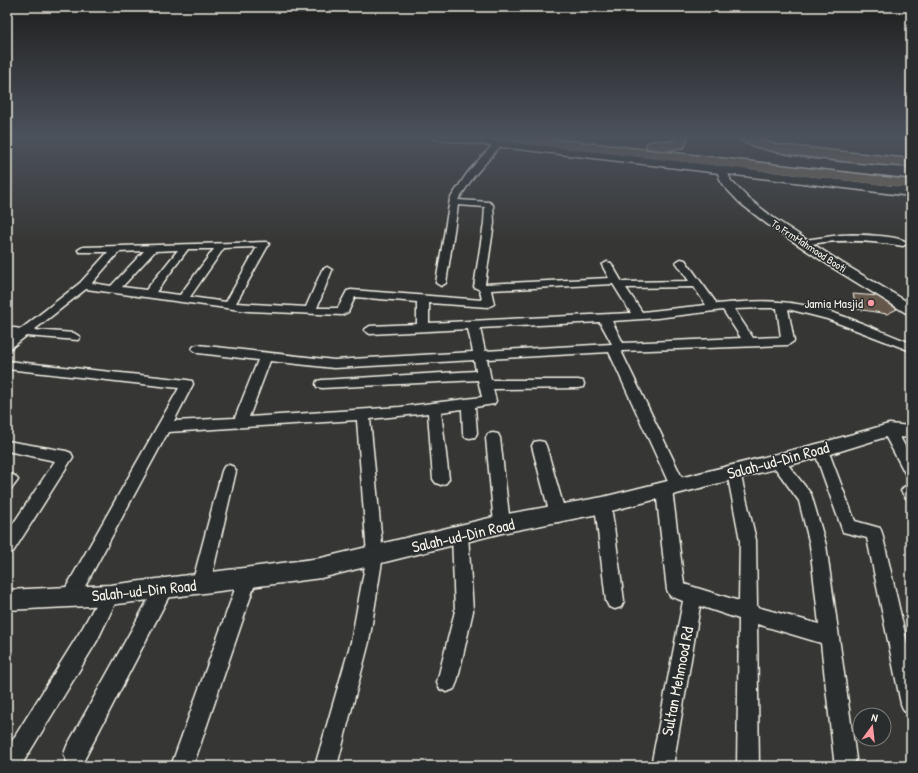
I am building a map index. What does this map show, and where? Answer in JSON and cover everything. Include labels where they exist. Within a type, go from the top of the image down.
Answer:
[{"type":"highway","points":[[808,172],[831,178],[911,188]]},
{"type":"highway","points":[[828,172],[911,184]]},
{"type":"highway","points":[[849,172],[911,178]]},
{"type":"main road","points":[[782,172],[911,192]]},
{"type":"street","points":[[442,283],[453,202],[458,191],[472,172]]},
{"type":"street","name":"To FrmMahmood Booti","points":[[722,172],[722,176],[754,210],[802,243],[911,310]]},
{"type":"street","points":[[453,202],[489,205],[489,223],[479,287],[617,283],[696,284]]},
{"type":"street","points":[[802,243],[815,240],[847,237],[903,243]]},
{"type":"street","points":[[83,250],[264,244],[229,306]]},
{"type":"street","points":[[183,299],[221,246]]},
{"type":"street","points":[[149,294],[185,247]]},
{"type":"street","points":[[114,289],[152,248]]},
{"type":"street","points":[[7,345],[84,285],[116,249]]},
{"type":"street","points":[[681,262],[713,307]]},
{"type":"street","points":[[606,265],[639,316]]},
{"type":"street","points":[[310,310],[327,270]]},
{"type":"street","points":[[84,285],[229,306],[342,312],[351,292],[488,304],[485,287]]},
{"type":"street","points":[[423,299],[424,327]]},
{"type":"street","points":[[370,330],[639,316],[726,306],[782,305],[822,314],[911,347]]},
{"type":"street","points":[[198,349],[334,364],[748,340],[788,341],[782,305]]},
{"type":"street","points":[[726,306],[748,340]]},
{"type":"street","points":[[604,318],[671,488],[676,590],[748,613],[830,636]]},
{"type":"street","points":[[163,427],[363,414],[434,408],[488,401],[473,324]]},
{"type":"street","points":[[7,330],[74,337]]},
{"type":"street","points":[[240,423],[266,356]]},
{"type":"street","points":[[7,365],[187,384],[70,597]]},
{"type":"street","points":[[322,384],[484,380],[578,384]]},
{"type":"street","points":[[468,404],[470,433]]},
{"type":"street","points":[[434,408],[441,479]]},
{"type":"street","points":[[326,766],[360,642],[375,555],[363,414]]},
{"type":"street","points":[[890,430],[911,472]]},
{"type":"street","name":"Salah-ud-Din Road","points":[[7,600],[110,595],[321,568],[502,524],[558,515],[603,505],[821,450],[890,430],[911,432]]},
{"type":"street","points":[[492,438],[502,524]]},
{"type":"street","points":[[7,446],[66,457],[7,547]]},
{"type":"street","points":[[538,446],[558,515]]},
{"type":"street","points":[[821,450],[849,527],[874,533],[906,659],[911,704]]},
{"type":"street","points":[[777,461],[806,500],[818,545],[845,759]]},
{"type":"street","points":[[201,584],[229,471]]},
{"type":"street","points":[[734,472],[748,540],[748,766]]},
{"type":"street","points":[[911,491],[909,491],[911,494]]},
{"type":"street","points":[[603,505],[615,601]]},
{"type":"street","points":[[447,682],[464,611],[460,535]]},
{"type":"street","points":[[182,766],[248,578]]},
{"type":"street","points":[[75,754],[164,588]]},
{"type":"street","points":[[9,766],[90,634],[110,595]]},
{"type":"street","name":"Sultan Mehmood Rd","points":[[662,766],[693,595]]},
{"type":"building","name":"Jamia Masjid","points":[[853,294],[878,296],[897,309],[887,314],[857,309]]},
{"type":"place","name":"Jamia Masjid","points":[[871,303]]}]
